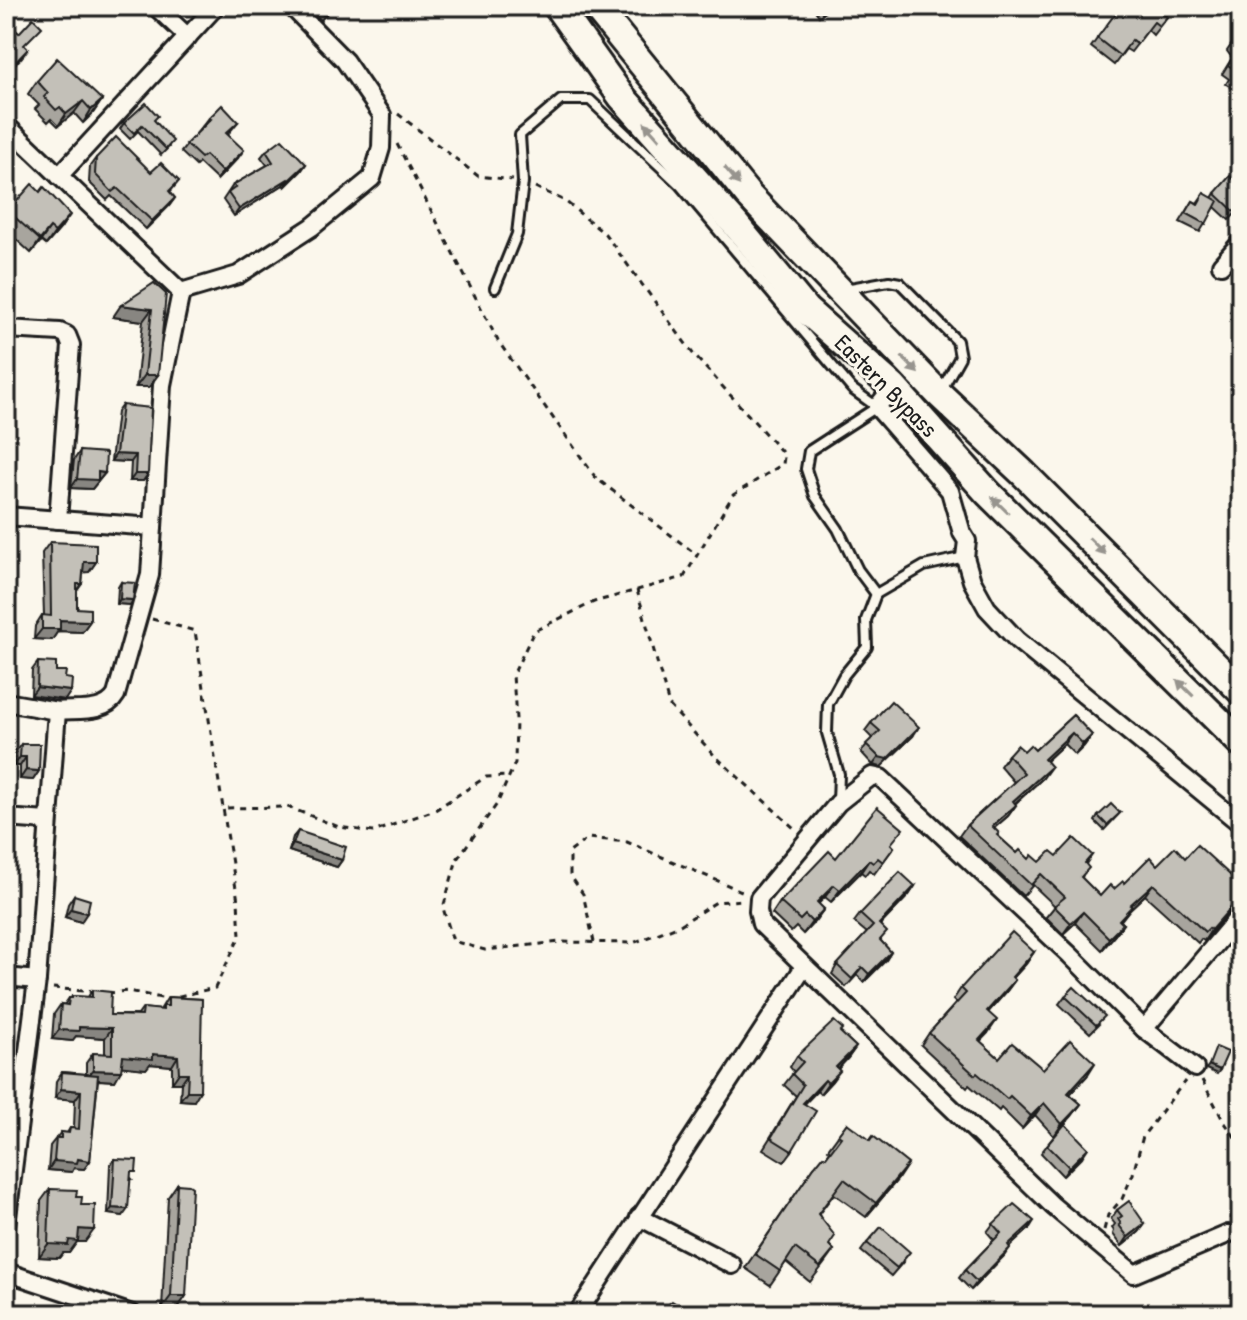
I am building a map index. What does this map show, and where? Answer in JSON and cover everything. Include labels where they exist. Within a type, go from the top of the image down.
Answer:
[{"type":"main road","name":"Eastern Bypass","points":[[557,6],[621,96],[885,397],[988,493],[1241,743]]},
{"type":"main road","name":"Eastern Bypass","points":[[595,6],[748,195],[939,394],[1241,691]]},
{"type":"street","points":[[155,6],[188,37]]},
{"type":"street","points":[[59,176],[216,6]]},
{"type":"street","points":[[181,292],[238,275],[312,227],[372,178],[381,148],[382,115],[345,61],[291,6]]},
{"type":"street","points":[[6,125],[181,292]]},
{"type":"street","points":[[1221,265],[1241,242]]},
{"type":"street","points":[[6,702],[57,711],[102,708],[111,704],[116,695],[150,575],[162,385],[181,292]]},
{"type":"street","points":[[6,329],[60,332],[67,335],[71,345],[58,520]]},
{"type":"street","points":[[885,397],[950,491],[967,541],[965,557],[972,581],[987,608],[1017,640],[1237,815]]},
{"type":"street","points":[[6,516],[153,527]]},
{"type":"street","points":[[6,1225],[37,980],[57,711]]},
{"type":"street","points":[[1195,1068],[1144,1029],[1070,955],[881,778],[872,776],[866,779],[838,803],[759,898],[761,924],[1053,1206],[1134,1274],[1228,1234]]},
{"type":"street","points":[[6,818],[47,821]]},
{"type":"street","points":[[1144,1029],[1241,914]]},
{"type":"street","points":[[577,1314],[804,967]]},
{"type":"street","points":[[6,977],[37,980]]},
{"type":"street","points":[[639,1217],[732,1265]]},
{"type":"street","points":[[6,1272],[132,1314]]},
{"type":"lane","points":[[495,288],[517,234],[523,182],[520,135],[561,100],[590,100],[680,185],[852,389],[885,397]]},
{"type":"lane","points":[[840,290],[889,281],[900,283],[957,341],[960,357],[939,394]]},
{"type":"lane","points":[[876,594],[858,570],[838,529],[815,496],[806,469],[809,451],[885,397]]},
{"type":"lane","points":[[838,803],[839,774],[827,733],[828,704],[844,675],[867,647],[866,620],[876,594],[924,566],[965,557]]},
{"type":"path","points":[[366,90],[478,176],[523,182],[565,201],[605,234],[694,355],[784,457],[783,464],[733,495],[684,577],[594,602],[534,631],[513,675],[515,763],[497,804],[457,859],[443,908],[453,941],[485,950],[560,942],[633,943],[680,925],[716,902],[759,898]]},
{"type":"path","points":[[396,143],[498,341],[596,478],[697,555]]},
{"type":"path","points":[[637,590],[669,705],[714,755],[806,839]]},
{"type":"path","points":[[37,980],[52,988],[102,993],[128,991],[166,999],[215,988],[240,936],[238,901],[195,631],[140,616]]},
{"type":"path","points":[[223,808],[288,807],[339,827],[373,832],[435,810],[486,777],[509,776]]},
{"type":"path","points":[[594,943],[583,894],[570,875],[570,852],[588,838],[627,842],[759,898]]},
{"type":"path","points":[[1102,1238],[1108,1215],[1122,1199],[1133,1174],[1143,1136],[1195,1068],[1241,1146]]},
{"type":"building","points":[[314,6],[324,6],[329,11],[324,16]]},
{"type":"building","points":[[1121,6],[1169,6],[1162,13],[1167,17],[1159,26],[1154,22],[1137,44],[1132,40],[1120,56],[1097,38]]},
{"type":"building","points":[[33,18],[42,27],[24,45],[28,49],[7,71],[6,21],[19,33]]},
{"type":"building","points":[[1241,31],[1241,81],[1232,75],[1235,70],[1228,65],[1238,49],[1233,42]]},
{"type":"building","points":[[57,58],[102,100],[91,110],[83,101],[66,114],[60,107],[56,110],[44,97],[48,93],[37,81]]},
{"type":"building","points":[[146,103],[158,116],[154,120],[173,141],[166,149],[142,125],[134,133],[124,123]]},
{"type":"building","points":[[222,105],[238,122],[226,133],[244,150],[222,172],[205,155],[201,158],[186,144]]},
{"type":"building","points":[[116,137],[151,172],[161,163],[179,181],[169,191],[175,198],[152,221],[117,188],[112,192],[95,174],[96,158]]},
{"type":"building","points":[[282,139],[306,164],[289,180],[239,209],[228,193],[236,187],[233,185],[273,162],[266,151]]},
{"type":"building","points":[[1230,176],[1241,186],[1241,206],[1235,212],[1215,193]]},
{"type":"building","points":[[32,184],[40,192],[44,187],[70,215],[55,232],[50,228],[40,240],[8,211]]},
{"type":"building","points":[[1204,193],[1218,201],[1206,224],[1186,213],[1193,201],[1198,204]]},
{"type":"building","points":[[154,283],[166,294],[158,375],[145,375],[152,309],[121,305]]},
{"type":"building","points":[[1241,296],[1241,314],[1233,308]]},
{"type":"building","points":[[122,405],[151,408],[148,474],[135,474],[136,455],[116,454]]},
{"type":"building","points":[[80,451],[106,453],[105,473],[98,472],[98,480],[77,479]]},
{"type":"building","points":[[50,542],[96,544],[96,562],[84,562],[82,584],[77,584],[77,608],[90,609],[90,621],[60,620],[60,629],[42,629],[42,615],[51,616]]},
{"type":"building","points":[[121,582],[135,583],[133,600],[120,599]]},
{"type":"building","points":[[38,662],[56,663],[56,671],[66,671],[65,678],[72,679],[71,691],[37,687]]},
{"type":"building","points":[[891,701],[919,727],[887,759],[879,757],[866,744],[880,731],[871,723]]},
{"type":"building","points":[[1073,715],[1092,735],[1083,744],[1072,733],[1044,759],[1051,767],[1013,801],[1016,805],[992,826],[999,833],[997,835],[1017,853],[1020,850],[1029,859],[1032,855],[1040,862],[1051,851],[1057,856],[1074,838],[1092,855],[1085,863],[1089,868],[1081,877],[1100,896],[1110,885],[1114,889],[1124,883],[1150,857],[1157,865],[1175,847],[1185,858],[1197,845],[1241,885],[1241,896],[1211,930],[1209,928],[1205,932],[1153,884],[1130,905],[1119,920],[1123,924],[1109,938],[1083,912],[1071,923],[1054,906],[1065,897],[1041,874],[1031,885],[967,825],[1024,773],[1008,755],[1017,745],[1024,751],[1030,745],[1035,750]]},
{"type":"building","points":[[21,744],[40,744],[39,771],[26,770],[26,757],[20,757]]},
{"type":"building","points":[[1111,804],[1120,813],[1107,825],[1098,816]]},
{"type":"building","points":[[877,807],[903,829],[891,844],[894,847],[883,862],[878,858],[873,863],[869,860],[840,890],[834,885],[817,902],[824,909],[812,922],[805,915],[800,920],[780,902],[829,851],[836,858]]},
{"type":"building","points":[[298,831],[346,847],[342,860],[293,844]]},
{"type":"building","points":[[900,872],[915,886],[879,924],[887,932],[880,940],[891,952],[869,974],[862,967],[852,979],[837,965],[873,926],[860,914]]},
{"type":"building","points":[[74,895],[90,900],[87,913],[71,909]]},
{"type":"building","points":[[1012,932],[1034,952],[1012,977],[1015,980],[987,1011],[997,1020],[979,1040],[999,1058],[1012,1043],[1043,1069],[1070,1040],[1095,1063],[1068,1093],[1081,1104],[1062,1124],[1044,1103],[1031,1116],[1010,1096],[1007,1099],[977,1073],[975,1075],[929,1033],[966,993],[961,988]]},
{"type":"building","points":[[1074,987],[1105,1016],[1096,1025],[1065,996]]},
{"type":"building","points":[[92,990],[111,992],[110,1015],[142,1016],[143,1008],[163,1010],[163,1006],[168,1006],[168,997],[202,999],[200,1091],[187,1091],[188,1073],[179,1073],[178,1056],[153,1054],[153,1059],[123,1056],[121,1071],[93,1070],[93,1053],[112,1054],[112,1028],[59,1030],[61,1004],[68,1005],[72,996],[92,997]]},
{"type":"building","points":[[834,1021],[843,1029],[840,1032],[856,1047],[836,1067],[840,1071],[828,1083],[825,1080],[803,1103],[816,1111],[792,1151],[771,1138],[803,1085],[792,1074],[803,1062],[797,1056]]},
{"type":"building","points":[[1216,1047],[1228,1052],[1220,1070],[1209,1065]]},
{"type":"building","points":[[62,1072],[98,1075],[90,1161],[54,1161],[56,1138],[61,1138],[61,1132],[69,1133],[70,1128],[79,1129],[81,1091],[61,1089]]},
{"type":"building","points":[[847,1123],[870,1140],[873,1136],[908,1164],[876,1203],[844,1179],[818,1214],[835,1236],[829,1245],[834,1250],[820,1267],[795,1248],[780,1271],[755,1254],[814,1167],[841,1137],[838,1135]]},
{"type":"building","points":[[1065,1124],[1088,1148],[1069,1167],[1047,1145]]},
{"type":"building","points":[[115,1159],[137,1160],[136,1172],[131,1172],[128,1209],[112,1208]]},
{"type":"building","points":[[177,1184],[192,1187],[186,1296],[171,1296]]},
{"type":"building","points":[[50,1189],[77,1190],[76,1197],[82,1197],[81,1205],[95,1205],[94,1230],[79,1229],[78,1241],[69,1240],[68,1245],[48,1244]]},
{"type":"building","points":[[1129,1201],[1145,1224],[1128,1237],[1119,1225],[1118,1219],[1122,1216],[1117,1210]]},
{"type":"building","points":[[1014,1204],[1034,1221],[1008,1245],[1010,1248],[977,1282],[965,1270],[1001,1233],[993,1224]]},
{"type":"building","points":[[881,1227],[910,1252],[897,1268],[867,1243]]},
{"type":"building","points":[[672,1301],[683,1308],[678,1314],[659,1314]]}]
